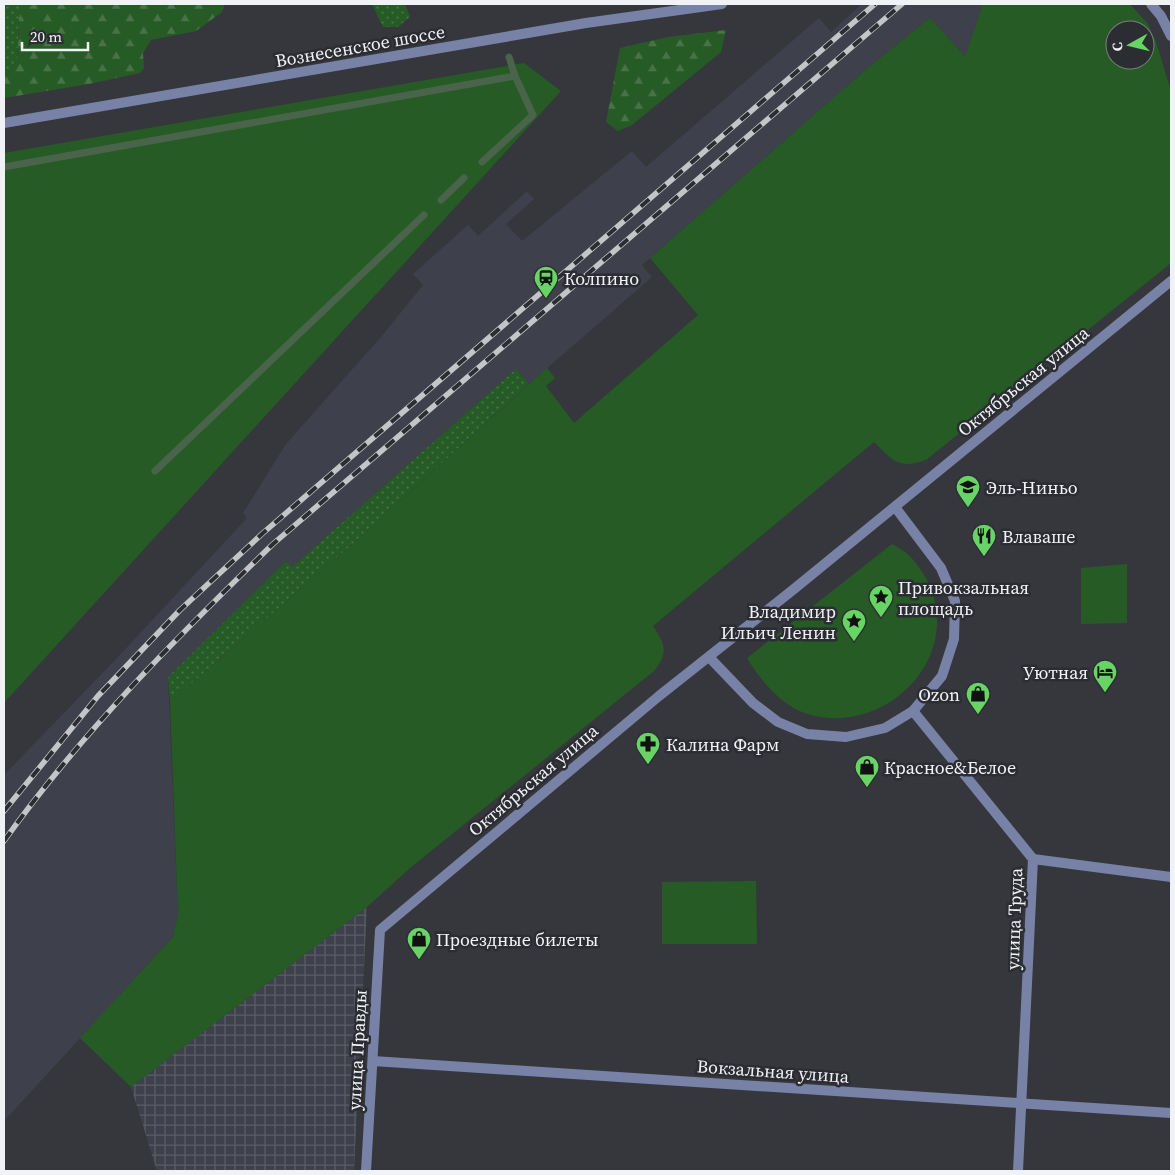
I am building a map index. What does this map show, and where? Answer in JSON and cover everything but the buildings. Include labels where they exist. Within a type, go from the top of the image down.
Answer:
[{"type":"street","name":"Вознесенское шоссе","points":[[4,123],[586,23],[722,4]]},
{"type":"street","points":[[1151,4],[1169,29],[1171,36]]},
{"type":"street","name":"Октябрьская улица","points":[[895,507],[1171,281]]},
{"type":"street","points":[[895,507],[941,568],[955,601],[954,639],[942,676],[913,711],[885,728],[846,737],[806,734],[778,722],[752,703],[709,657],[895,507]]},
{"type":"street","name":"Октябрьская улица","points":[[380,930],[709,657]]},
{"type":"street","name":"улица Труда","points":[[913,711],[1033,859],[1018,1171]]},
{"type":"street","points":[[1033,859],[1171,877]]},
{"type":"street","name":"улица Правды","points":[[366,1171],[380,930]]},
{"type":"street","name":"Вокзальная улица","points":[[373,1061],[1171,1113]]},
{"type":"shaded area","points":[[862,4],[983,4],[965,56],[930,18],[863,72],[642,265],[652,277],[529,384],[516,369],[292,567],[286,561],[168,677],[178,915],[173,937],[4,1121],[4,775],[118,657],[247,518],[243,513],[286,444],[381,337],[423,285],[413,274],[468,225],[478,236],[527,191],[534,199],[506,224],[522,241],[632,151],[646,167],[819,18],[831,32]]},
{"type":"shaded area","points":[[367,907],[354,1171],[157,1171],[131,1087]]},
{"type":"green space","points":[[4,4],[24,4],[19,18],[17,67],[4,77]]},
{"type":"green space","points":[[24,4],[224,4],[222,12],[196,31],[151,40],[143,53],[144,68],[140,73],[89,84],[4,98],[4,77],[17,67],[19,18]]},
{"type":"green space","points":[[372,4],[405,4],[410,17],[398,27],[383,27]]},
{"type":"green space","points":[[983,4],[1130,4],[1144,20],[1105,20],[1105,70],[1155,70],[1155,40],[1171,91],[1171,263],[926,460],[908,464],[896,462],[874,442],[653,626],[664,648],[662,658],[654,671],[410,868],[367,907],[131,1087],[80,1038],[173,937],[178,915],[170,702],[347,549],[547,368],[555,378],[546,386],[574,423],[698,315],[650,258],[863,72],[930,18],[965,56]]},
{"type":"green space","points":[[726,30],[721,52],[632,125],[618,131],[606,122],[620,48],[668,37]]},
{"type":"green space","points":[[524,63],[561,91],[4,703],[4,153]]},
{"type":"green space","points":[[516,369],[529,384],[347,549],[170,702],[168,677],[286,561],[292,567]]},
{"type":"green space","points":[[892,544],[904,551],[913,560],[928,582],[936,609],[936,636],[928,661],[913,682],[893,700],[870,712],[843,718],[815,716],[804,713],[784,702],[767,686],[747,658]]},
{"type":"green space","points":[[1127,564],[1127,623],[1081,624],[1081,568]]},
{"type":"green space","points":[[756,881],[757,944],[662,944],[662,882]]},
{"type":"waterway","points":[[482,162],[533,115],[515,76],[509,57]]},
{"type":"waterway","points":[[4,167],[515,76]]},
{"type":"waterway","points":[[441,200],[464,178]]},
{"type":"waterway","points":[[155,471],[424,215]]},
{"type":"railway","points":[[4,811],[98,696],[180,610],[263,533],[875,4]]},
{"type":"railway","points":[[4,841],[65,762],[132,686],[201,614],[273,544],[902,4]]},
{"type":"place","name":"Колпино","points":[[546,299]]},
{"type":"place","name":"Эль-Ниньо","points":[[968,508]]},
{"type":"place","name":"Влаваше","points":[[984,557]]},
{"type":"place","name":"Привокзальная площадь","points":[[881,618]]},
{"type":"place","name":"Владимир Ильич Ленин","points":[[854,642]]},
{"type":"place","name":"Уютная","points":[[1105,693]]},
{"type":"place","name":"Ozon","points":[[978,715]]},
{"type":"place","name":"Калина Фарм","points":[[648,765]]},
{"type":"place","name":"Красное&Белое","points":[[867,788]]},
{"type":"place","name":"Проездные билеты","points":[[419,960]]}]
